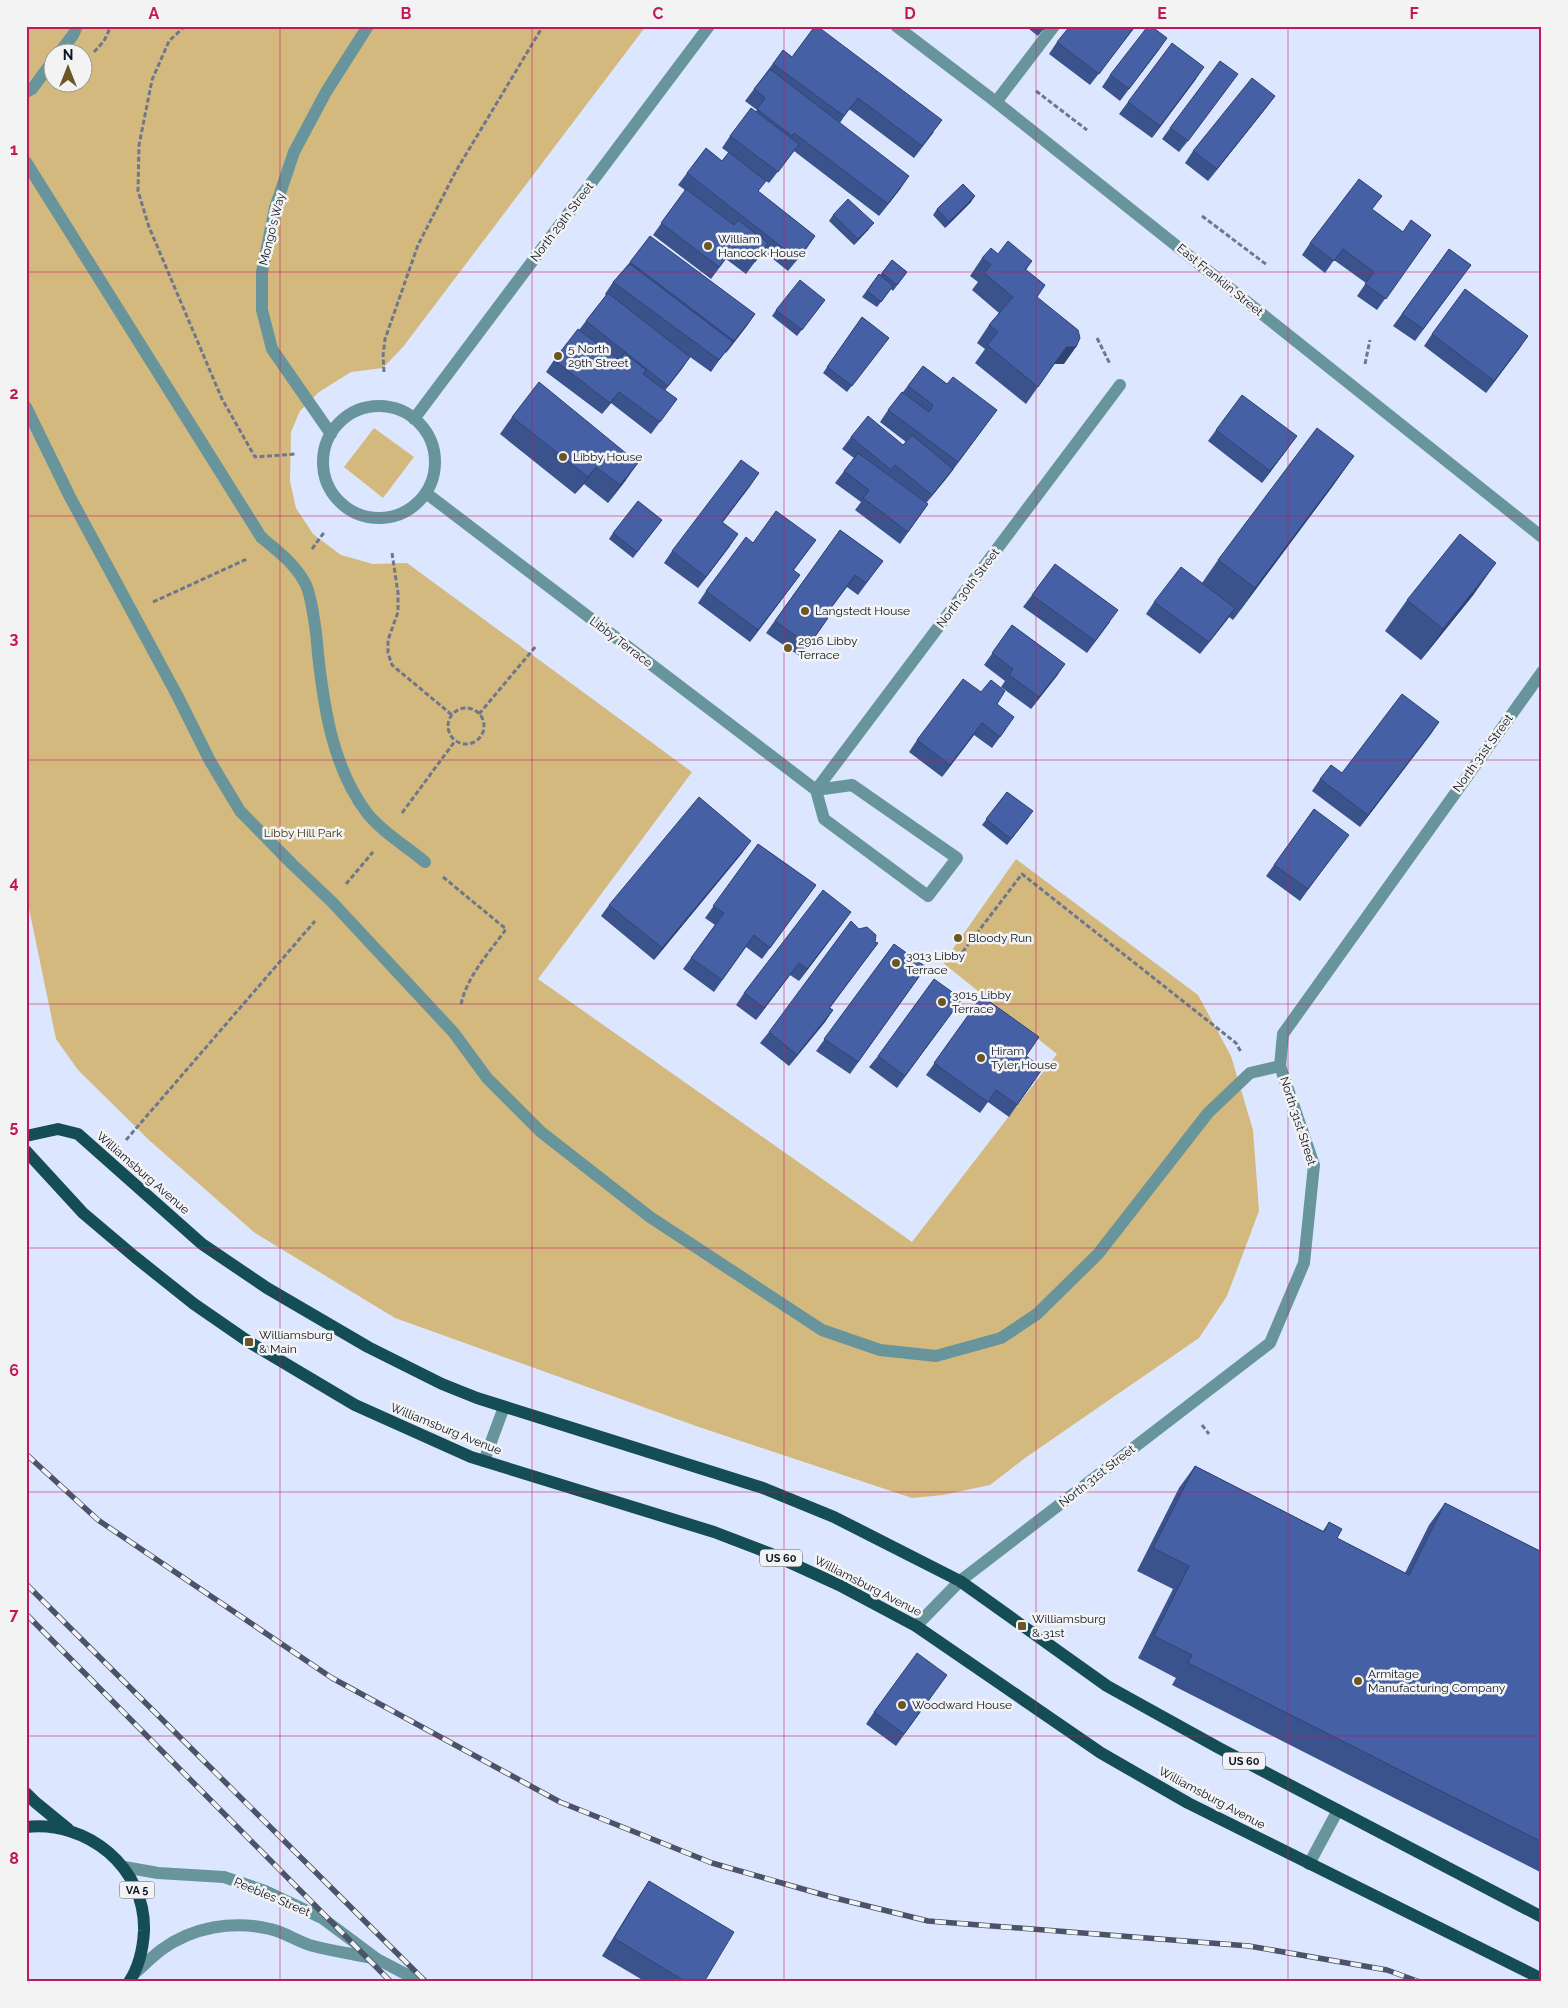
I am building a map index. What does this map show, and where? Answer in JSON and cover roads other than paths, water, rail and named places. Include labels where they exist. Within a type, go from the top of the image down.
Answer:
[{"type":"main road","name":"Williamsburg Avenue","points":[[26,1136],[58,1129],[78,1134],[202,1244],[307,1312],[406,1367],[442,1384],[504,1407],[763,1488],[834,1516],[960,1581],[1107,1686],[1542,1917]]},
{"type":"main road","name":"Williamsburg Avenue","points":[[26,1150],[82,1213],[194,1304],[249,1342],[356,1405],[413,1432],[484,1461],[656,1513],[760,1549],[840,1585],[916,1626],[1101,1753],[1188,1803],[1542,1979]]},
{"type":"main road","name":"VA 5","points":[[26,1792],[35,1802],[68,1829],[93,1840],[114,1856],[124,1867],[137,1891],[144,1918],[143,1946],[132,1977]]},
{"type":"main road","points":[[26,1827],[48,1826],[68,1829]]},
{"type":"street","points":[[68,42],[77,26]]},
{"type":"street","name":"Mongo's Way","points":[[331,434],[272,349],[262,310],[262,272],[275,208],[294,152],[326,92],[368,26]]},
{"type":"street","name":"North 29th Street","points":[[414,419],[709,26]]},
{"type":"street","name":"East Franklin Street","points":[[896,26],[996,102],[1542,536]]},
{"type":"street","points":[[996,102],[1054,26]]},
{"type":"street","points":[[26,92],[32,89],[42,76]]},
{"type":"street","points":[[26,162],[261,537],[298,570],[307,586],[317,639],[322,690],[331,732],[347,778],[366,811],[377,824],[425,862]]},
{"type":"street","name":"North 30th Street","points":[[816,790],[1120,385]]},
{"type":"street","points":[[378,406],[397,409],[414,419],[426,430],[433,446],[436,462],[433,478],[426,493],[413,507],[396,516],[376,518],[358,514],[342,504],[330,489],[324,471],[324,452],[331,434],[343,420],[360,410],[378,406]]},
{"type":"street","points":[[26,407],[70,497],[210,761],[240,811],[332,902],[454,1033],[488,1078],[541,1132],[665,1227],[822,1330],[880,1350],[936,1356],[1002,1338],[1037,1314],[1098,1254],[1208,1113],[1250,1073],[1280,1066]]},
{"type":"street","name":"Libby Terrace","points":[[426,493],[816,790]]},
{"type":"street","name":"North 31st Street","points":[[916,1626],[960,1581],[1270,1342],[1304,1263],[1314,1165],[1280,1066],[1283,1034],[1542,672]]},
{"type":"street","points":[[852,785],[958,858],[928,896],[824,819],[816,790],[852,785]]},
{"type":"street","points":[[484,1461],[504,1407]]},
{"type":"street","points":[[1308,1864],[1338,1810]]},
{"type":"street","name":"Peebles Street","points":[[124,1867],[158,1873],[224,1877],[265,1891],[322,1918],[378,1959],[421,1982]]},
{"type":"street","name":"Peebles Street","points":[[132,1977],[162,1949],[182,1938],[203,1929],[228,1925],[249,1925],[272,1929],[312,1946],[378,1959]]},
{"type":"railway","points":[[26,1454],[98,1520],[332,1678],[560,1802],[712,1863],[831,1897],[928,1921],[1249,1946],[1387,1970],[1420,1982]]},
{"type":"railway","points":[[26,1584],[426,1982]]},
{"type":"railway","points":[[26,1614],[391,1982]]},
{"type":"place","name":"William Hancock House","points":[[708,246]]},
{"type":"place","name":"5 North 29th Street","points":[[558,356]]},
{"type":"place","name":"Libby House","points":[[563,457]]},
{"type":"place","name":"Langstedt House","points":[[805,611]]},
{"type":"place","name":"2916 Libby Terrace","points":[[788,648]]},
{"type":"place","name":"Bloody Run","points":[[958,938]]},
{"type":"place","name":"3013 Libby Terrace","points":[[896,963]]},
{"type":"place","name":"3015 Libby Terrace","points":[[942,1002]]},
{"type":"place","name":"Hiram Tyler House","points":[[981,1058]]},
{"type":"place","name":"Williamsburg & Main","points":[[249,1342]]},
{"type":"place","name":"Williamsburg & 31st","points":[[1022,1626]]},
{"type":"place","name":"Armitage Manufacturing Company","points":[[1358,1681]]},
{"type":"place","name":"Woodward House","points":[[902,1705]]},
{"type":"park label","name":"Libby Hill Park","points":[[303,833]]}]
